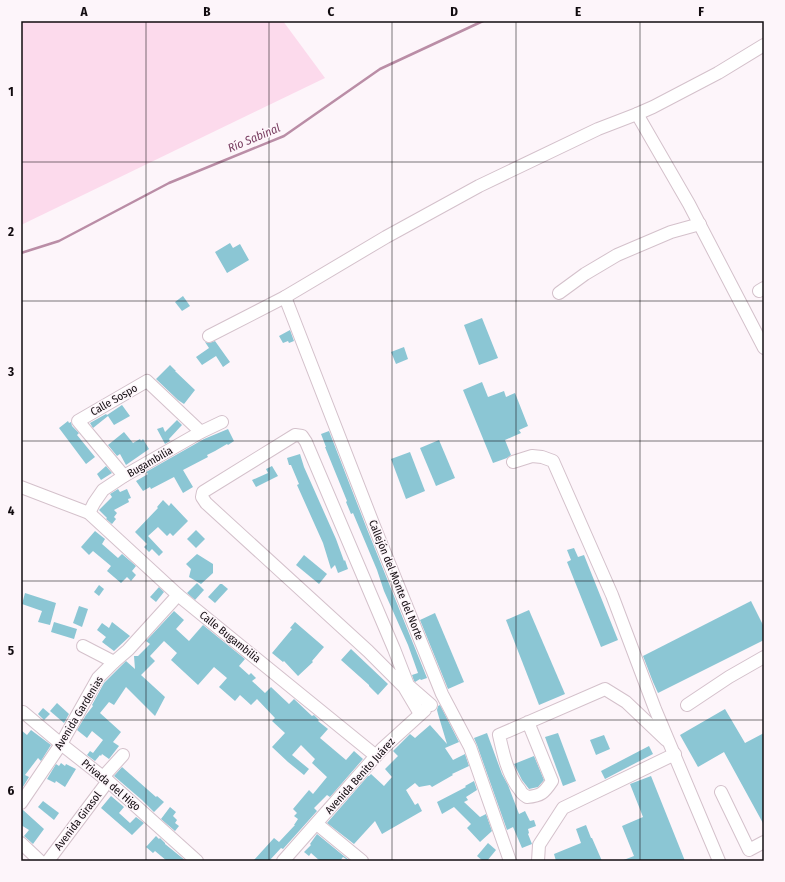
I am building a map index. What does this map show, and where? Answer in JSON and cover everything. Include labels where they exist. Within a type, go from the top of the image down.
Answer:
[{"type":"street","points":[[209,336],[285,297],[386,237],[479,186],[598,129],[637,114],[718,73],[764,45]]},
{"type":"street","points":[[637,114],[700,224],[764,348]]},
{"type":"street","points":[[559,293],[585,274],[617,256],[671,232],[700,224]]},
{"type":"street","name":"Callejón del Monte del Norte","points":[[285,297],[371,518],[442,694],[470,747],[510,861]]},
{"type":"street","name":"Calle Sospo","points":[[124,476],[78,421],[147,381],[201,432]]},
{"type":"street","name":"Bugambilia","points":[[89,513],[103,490],[124,476],[201,432],[222,422]]},
{"type":"street","points":[[420,714],[406,686],[394,649],[306,442],[302,436],[295,435],[203,492],[202,498],[206,503],[377,660],[406,686],[431,705]]},
{"type":"street","points":[[513,462],[532,456],[553,461],[612,595],[633,652],[719,861]]},
{"type":"street","points":[[21,487],[89,513]]},
{"type":"street","name":"Calle Bugambilia","points":[[89,513],[178,595],[376,756]]},
{"type":"street","name":"Avenida Gardenias","points":[[21,803],[61,744],[98,678],[128,650],[178,595]]},
{"type":"street","points":[[83,646],[114,662]]},
{"type":"street","points":[[377,660],[394,649]]},
{"type":"street","points":[[687,705],[729,677],[764,657]]},
{"type":"street","points":[[528,722],[552,781],[545,792],[536,796],[527,797],[520,791],[511,775],[499,735],[528,722],[604,689],[626,702],[670,743]]},
{"type":"street","name":"Avenida Benito Juárez","points":[[283,861],[382,749],[442,694]]},
{"type":"street","name":"Privada del Higo","points":[[22,713],[106,779],[197,861]]},
{"type":"street","name":"Avenida Girasol","points":[[48,861],[123,754]]},
{"type":"street","points":[[538,861],[540,845],[563,808],[675,754]]},
{"type":"street","points":[[721,792],[749,850],[764,842]]},
{"type":"street","points":[[317,824],[362,861]]},
{"type":"street","points":[[21,843],[40,861]]},
{"type":"shaded area","points":[[21,21],[283,21],[325,78],[21,225]]},
{"type":"building","points":[[230,243],[233,248],[240,244],[249,260],[227,273],[215,252]]},
{"type":"building","points":[[183,296],[190,306],[182,311],[175,302]]},
{"type":"building","points":[[482,318],[498,358],[479,365],[464,325]]},
{"type":"building","points":[[290,330],[294,341],[283,343],[279,336]]},
{"type":"building","points":[[215,341],[230,362],[223,367],[216,356],[202,365],[196,357],[209,348],[205,342],[209,343]]},
{"type":"building","points":[[404,347],[408,359],[396,364],[391,352]]},
{"type":"building","points":[[170,365],[195,390],[184,404],[156,379]]},
{"type":"building","points":[[482,382],[488,397],[504,391],[506,397],[515,393],[528,426],[519,430],[521,433],[505,440],[511,455],[493,463],[463,390]]},
{"type":"building","points":[[122,405],[130,416],[114,425],[108,416],[93,428],[90,423],[106,414],[107,415]]},
{"type":"building","points":[[177,420],[182,425],[169,439],[170,441],[165,444],[157,429],[163,427],[165,432]]},
{"type":"building","points":[[68,421],[69,423],[71,422],[72,426],[79,433],[77,435],[95,457],[86,464],[59,428]]},
{"type":"building","points":[[228,429],[234,441],[183,470],[193,487],[183,493],[174,477],[151,489],[150,487],[143,491],[136,481],[148,474],[146,472],[204,439]]},
{"type":"building","points":[[329,431],[427,678],[414,681],[412,675],[418,673],[408,645],[384,591],[377,570],[353,513],[351,514],[325,447],[321,434]]},
{"type":"building","points":[[124,432],[133,443],[143,439],[149,449],[126,465],[120,454],[117,456],[108,445]]},
{"type":"building","points":[[439,440],[455,478],[436,486],[420,448]]},
{"type":"building","points":[[410,452],[425,491],[406,499],[391,459]]},
{"type":"building","points":[[300,454],[304,467],[348,569],[338,573],[335,565],[331,569],[323,543],[297,485],[299,484],[291,465],[289,465],[287,458]]},
{"type":"building","points":[[106,466],[112,473],[101,480],[97,474]]},
{"type":"building","points":[[272,466],[278,476],[256,487],[252,480],[268,473],[266,469]]},
{"type":"building","points":[[118,489],[120,492],[127,489],[131,498],[128,499],[129,502],[114,510],[117,513],[114,517],[116,519],[112,524],[99,510],[112,497],[110,494]]},
{"type":"building","points":[[163,500],[169,506],[171,503],[188,521],[173,536],[170,533],[167,536],[158,527],[148,536],[163,552],[159,556],[152,549],[149,552],[144,547],[147,544],[135,532],[158,508],[157,507]]},
{"type":"building","points":[[196,530],[205,539],[196,548],[187,539]]},
{"type":"building","points":[[95,531],[105,539],[102,544],[118,558],[122,554],[136,566],[132,571],[136,575],[131,581],[127,577],[121,583],[107,571],[111,566],[93,551],[89,555],[81,547]]},
{"type":"building","points":[[574,548],[578,557],[584,555],[618,640],[601,647],[567,562],[571,560],[567,550]]},
{"type":"building","points":[[197,554],[213,564],[213,573],[201,584],[189,577],[191,569],[186,564]]},
{"type":"building","points":[[304,555],[327,574],[319,584],[296,565]]},
{"type":"building","points":[[197,583],[204,590],[195,600],[187,593]]},
{"type":"building","points":[[220,584],[228,589],[215,603],[208,597]]},
{"type":"building","points":[[99,585],[104,589],[99,596],[94,592]]},
{"type":"building","points":[[159,587],[164,592],[156,602],[150,597]]},
{"type":"building","points":[[25,593],[56,603],[50,625],[38,622],[42,611],[22,604]]},
{"type":"building","points":[[751,601],[764,627],[764,640],[658,693],[643,656]]},
{"type":"building","points":[[79,606],[88,609],[82,627],[73,623]]},
{"type":"building","points":[[529,610],[565,694],[539,705],[506,620]]},
{"type":"building","points":[[174,611],[184,620],[176,629],[189,641],[203,625],[245,659],[239,666],[249,675],[251,673],[256,678],[252,681],[265,693],[271,687],[289,704],[294,699],[312,716],[314,715],[319,720],[318,721],[328,729],[320,738],[346,760],[354,751],[363,759],[330,797],[327,795],[314,808],[317,811],[283,849],[281,848],[269,861],[253,861],[274,838],[279,842],[295,825],[298,819],[294,816],[297,813],[293,809],[309,790],[313,794],[327,777],[312,763],[315,759],[301,745],[292,755],[309,769],[304,775],[272,747],[285,733],[272,721],[275,718],[257,699],[251,705],[240,695],[235,701],[219,687],[227,678],[214,667],[198,685],[171,660],[177,653],[164,641],[150,656],[155,661],[141,675],[165,697],[155,716],[126,687],[114,705],[109,702],[100,713],[121,732],[113,742],[119,746],[109,759],[102,754],[95,761],[87,755],[90,751],[93,753],[103,740],[92,731],[87,738],[77,730],[93,706],[92,705],[104,683],[126,661],[135,669],[134,656],[138,656],[150,644],[146,641]]},
{"type":"building","points":[[435,613],[464,682],[448,689],[420,620]]},
{"type":"building","points":[[54,622],[77,629],[74,639],[51,632]]},
{"type":"building","points":[[112,622],[130,636],[114,651],[102,642],[106,637],[97,630],[102,623],[109,628]]},
{"type":"building","points":[[295,622],[324,647],[312,661],[313,662],[298,676],[284,661],[283,662],[272,653],[292,629],[290,628]]},
{"type":"building","points":[[351,649],[388,684],[378,695],[341,660]]},
{"type":"building","points":[[57,703],[69,714],[64,723],[50,711]]},
{"type":"building","points":[[440,705],[459,742],[445,748],[453,760],[465,754],[469,766],[452,774],[453,775],[432,787],[430,785],[419,787],[415,783],[406,790],[415,805],[418,803],[422,811],[382,834],[375,821],[354,844],[327,823],[371,774],[384,786],[392,777],[385,769],[398,756],[393,751],[410,734],[415,738],[430,725],[447,744],[437,710],[438,706]]},
{"type":"building","points":[[43,708],[50,714],[44,720],[38,714]]},
{"type":"building","points":[[725,709],[745,743],[764,733],[764,825],[724,752],[698,767],[680,735]]},
{"type":"building","points":[[21,730],[27,735],[31,730],[51,745],[41,761],[38,758],[25,775],[29,777],[21,790]]},
{"type":"building","points":[[487,733],[519,814],[525,811],[530,821],[534,820],[536,826],[528,829],[528,834],[532,844],[522,848],[513,827],[507,830],[474,738]]},
{"type":"building","points":[[558,733],[576,781],[563,786],[545,737]]},
{"type":"building","points":[[604,735],[610,749],[596,755],[590,740]]},
{"type":"building","points":[[649,746],[653,754],[605,779],[601,771]]},
{"type":"building","points":[[534,756],[544,780],[538,787],[529,789],[522,780],[514,764]]},
{"type":"building","points":[[61,763],[65,766],[66,764],[76,769],[65,787],[56,781],[55,783],[47,779],[56,764],[59,766]]},
{"type":"building","points":[[122,767],[156,797],[157,796],[164,802],[154,812],[114,776]]},
{"type":"building","points":[[651,776],[685,861],[621,861],[634,856],[622,826],[643,817],[630,784]]},
{"type":"building","points":[[474,781],[477,790],[466,797],[468,800],[464,802],[480,817],[486,814],[492,831],[480,842],[467,828],[471,824],[454,807],[442,814],[437,802],[466,787],[465,786]]},
{"type":"building","points":[[111,796],[124,807],[119,813],[130,823],[136,817],[144,823],[132,835],[101,808]]},
{"type":"building","points":[[43,801],[59,813],[54,820],[38,807]]},
{"type":"building","points":[[170,807],[176,812],[173,816],[177,820],[175,823],[179,826],[175,831],[161,819]]},
{"type":"building","points":[[21,810],[23,810],[44,829],[33,844],[24,836],[29,830],[21,825]]},
{"type":"building","points":[[586,825],[602,861],[556,861],[554,854],[581,843],[576,829]]},
{"type":"building","points":[[317,834],[350,861],[343,857],[340,861],[320,861],[311,853],[309,856],[304,852],[311,845],[310,844]]},
{"type":"building","points":[[156,836],[186,861],[167,861],[155,851],[153,853],[146,847]]},
{"type":"building","points":[[488,843],[496,850],[487,861],[483,861],[477,856]]},
{"type":"waterway","name":"Río Sabinal","points":[[21,253],[59,241],[169,183],[284,136],[380,69],[483,21]]}]
